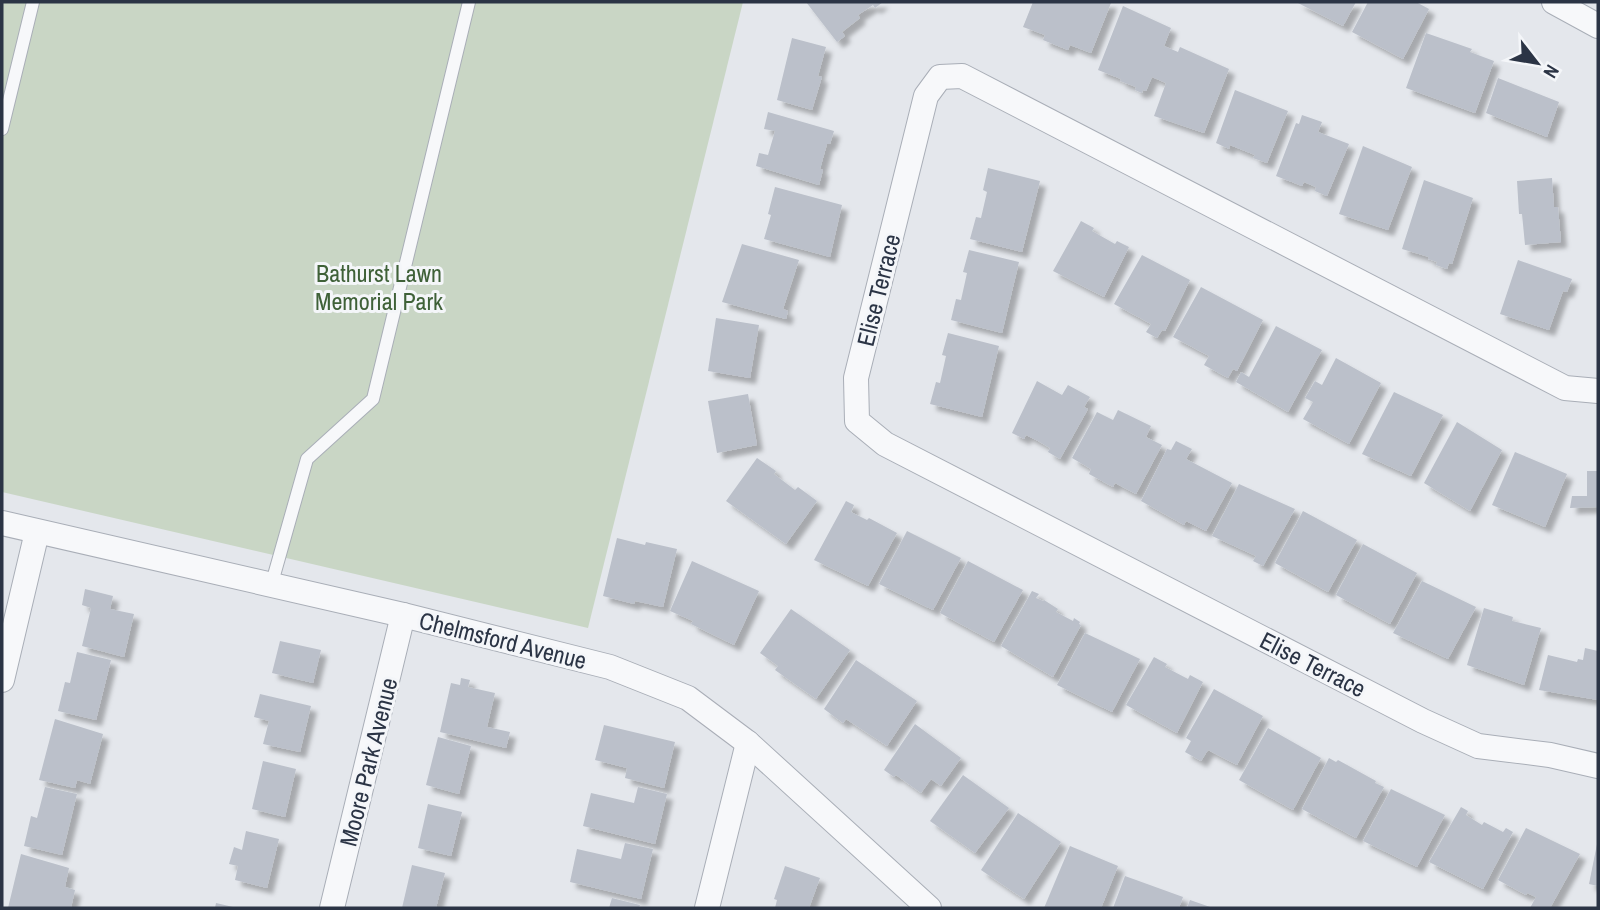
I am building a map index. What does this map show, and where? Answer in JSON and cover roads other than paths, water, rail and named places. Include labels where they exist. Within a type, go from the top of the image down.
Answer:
[{"type":"street","points":[[1554,2],[1598,26]]},
{"type":"street","name":"Elise Terrace","points":[[1598,391],[1565,388],[962,76],[940,77],[926,96],[856,377],[857,421],[886,444],[1423,721],[1478,746],[1550,755],[1598,766]]},
{"type":"street","name":"Chelmsford Avenue","points":[[2,523],[403,615],[610,667],[688,698],[748,743],[929,908]]},
{"type":"street","points":[[2,680],[37,532]]},
{"type":"street","name":"Moore Park Avenue","points":[[332,908],[403,615]]},
{"type":"street","points":[[707,908],[748,743]]},
{"type":"lane","points":[[2,129],[33,2]]},
{"type":"lane","points":[[271,586],[307,459],[373,399],[469,2]]},
{"type":"park label","name":"Bathurst Lawn Memorial Park","points":[[379,287]]}]
